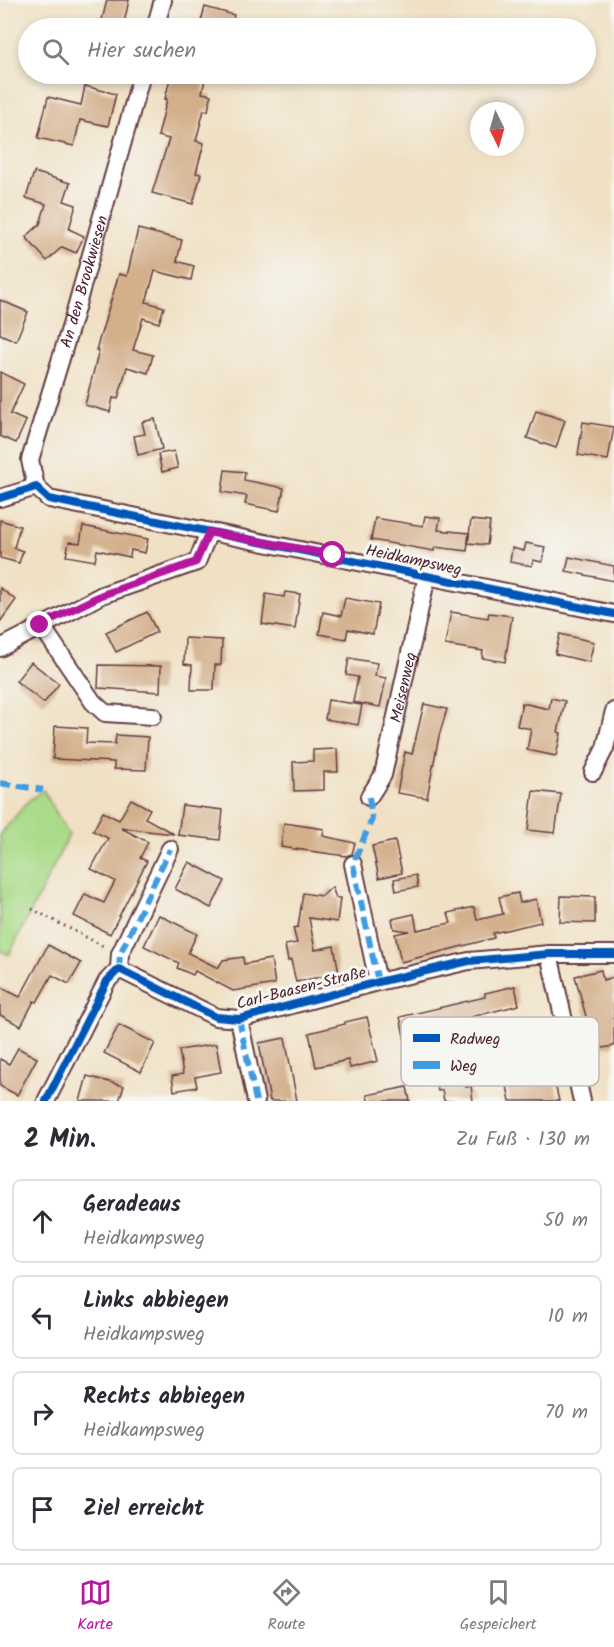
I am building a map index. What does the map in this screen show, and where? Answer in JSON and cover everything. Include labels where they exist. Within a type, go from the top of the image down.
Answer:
[{"type":"street","points":[[158,18],[163,0]]},
{"type":"street","name":"An den Brookwiesen","points":[[36,487],[30,460],[72,322],[139,84]]},
{"type":"street","points":[[0,498],[36,487]]},
{"type":"street","name":"Heidkampsweg","points":[[36,487],[49,499],[614,614]]},
{"type":"street","points":[[0,648],[40,625],[102,595],[196,562],[209,532]]},
{"type":"street","name":"Meisenweg","points":[[369,797],[383,775],[427,576]]},
{"type":"street","points":[[40,625],[93,702],[105,713],[153,716]]},
{"type":"street","points":[[593,772],[605,748],[614,711]]},
{"type":"street","points":[[46,1101],[107,981],[120,961],[170,849]]},
{"type":"street","points":[[353,864],[378,982]]},
{"type":"street","points":[[549,954],[563,1017]]},
{"type":"street","name":"Carl-Baasen-Straße","points":[[120,961],[216,1017],[239,1019],[378,982],[469,961],[549,954],[614,954]]},
{"type":"street","points":[[239,1019],[256,1101]]},
{"type":"street","points":[[579,1086],[582,1101]]},
{"type":"path","points":[[32,909],[120,961]]},
{"type":"green space","points":[[43,790],[69,835],[9,955],[0,950],[0,835],[28,801]]},
{"type":"building","points":[[107,0],[129,0],[125,18],[102,18]]},
{"type":"building","points":[[205,7],[234,15],[233,18],[202,18]]},
{"type":"building","points":[[169,84],[204,84],[202,93],[211,95],[208,111],[204,110],[196,141],[204,143],[196,173],[201,174],[193,204],[152,193],[169,139],[158,136],[167,99],[165,99]]},
{"type":"building","points":[[85,86],[116,94],[108,126],[80,120],[74,146],[38,138],[48,97],[81,105]]},
{"type":"building","points":[[34,172],[70,183],[64,201],[76,205],[69,229],[84,236],[76,253],[62,247],[47,261],[26,237],[40,224],[46,204],[26,198]]},
{"type":"building","points":[[138,229],[182,240],[177,261],[194,266],[191,280],[155,271],[146,302],[164,307],[159,323],[143,318],[133,350],[153,355],[148,373],[127,367],[118,399],[113,398],[110,412],[85,405],[99,350],[96,350],[119,274],[127,276]]},
{"type":"building","points":[[0,300],[28,312],[16,341],[0,334]]},
{"type":"building","points":[[0,372],[24,384],[10,414],[26,421],[16,443],[0,436]]},
{"type":"building","points":[[536,411],[565,420],[556,448],[527,438]]},
{"type":"building","points":[[155,419],[162,449],[138,455],[134,436],[145,434],[142,422]]},
{"type":"building","points":[[583,422],[614,427],[608,460],[578,455]]},
{"type":"building","points":[[174,451],[178,468],[162,472],[158,454]]},
{"type":"building","points":[[225,470],[245,472],[244,480],[284,488],[279,511],[245,504],[247,496],[222,492]]},
{"type":"building","points":[[425,516],[440,518],[438,530],[469,533],[467,551],[435,547],[434,551],[371,540],[375,518],[423,526]]},
{"type":"building","points":[[0,520],[20,526],[14,548],[23,551],[19,563],[0,558]]},
{"type":"building","points":[[471,520],[490,522],[487,545],[468,543]]},
{"type":"building","points":[[83,526],[148,539],[145,553],[131,550],[130,557],[97,550],[95,561],[66,556],[69,542],[80,543]]},
{"type":"building","points":[[526,543],[545,547],[542,562],[533,560],[532,566],[510,562],[512,548],[524,551]]},
{"type":"building","points":[[569,557],[614,566],[614,581],[566,571]]},
{"type":"building","points":[[0,588],[16,600],[0,622]]},
{"type":"building","points":[[285,592],[300,594],[295,629],[262,624],[266,594],[284,597]]},
{"type":"building","points":[[345,598],[379,604],[373,634],[348,629],[346,639],[319,634],[323,612],[341,616]]},
{"type":"building","points":[[147,612],[157,632],[116,652],[106,632]]},
{"type":"building","points":[[451,612],[488,618],[489,613],[512,616],[505,662],[482,658],[483,651],[445,645]]},
{"type":"building","points":[[560,634],[594,642],[589,662],[555,654]]},
{"type":"building","points":[[185,638],[222,640],[221,665],[215,665],[214,690],[191,690],[192,665],[184,664]]},
{"type":"building","points":[[349,658],[377,663],[375,676],[386,678],[380,707],[353,702],[358,677],[346,675]]},
{"type":"building","points":[[31,662],[59,684],[44,703],[16,681]]},
{"type":"building","points":[[99,665],[161,666],[160,692],[98,688]]},
{"type":"building","points":[[551,698],[565,701],[558,732],[561,733],[556,756],[527,750],[531,729],[517,726],[522,703],[549,709]]},
{"type":"building","points":[[328,700],[362,705],[358,725],[325,719]]},
{"type":"building","points":[[424,704],[447,709],[439,736],[427,798],[397,793],[405,752],[412,754]]},
{"type":"building","points":[[55,726],[87,728],[86,743],[115,744],[116,735],[148,737],[146,770],[114,769],[114,762],[53,759]]},
{"type":"building","points":[[337,749],[338,772],[324,772],[324,790],[294,791],[293,762],[313,761],[313,750]]},
{"type":"building","points":[[533,791],[561,794],[555,833],[528,830]]},
{"type":"building","points":[[131,799],[150,809],[145,818],[174,834],[121,828],[148,842],[140,858],[147,861],[110,934],[74,916],[85,894],[104,903],[115,881],[91,869],[108,838],[93,831],[103,812],[119,820]]},
{"type":"building","points":[[182,805],[223,810],[220,840],[178,835]]},
{"type":"building","points":[[284,823],[324,829],[323,836],[355,843],[352,854],[346,856],[281,847]]},
{"type":"building","points":[[395,841],[402,873],[379,878],[372,846]]},
{"type":"building","points":[[189,862],[225,881],[211,908],[175,889]]},
{"type":"building","points":[[416,875],[418,887],[396,891],[394,879]]},
{"type":"building","points":[[332,887],[336,898],[340,898],[337,922],[309,918],[315,950],[334,946],[339,973],[296,982],[285,945],[297,943],[293,928],[298,927],[303,893],[322,896]]},
{"type":"building","points":[[518,893],[520,903],[536,899],[541,922],[493,933],[494,938],[401,962],[395,934],[409,931],[394,929],[392,919],[414,914],[417,930],[451,923],[448,913],[474,907],[477,920],[503,914],[499,897]]},
{"type":"building","points":[[561,896],[595,897],[595,923],[560,922]]},
{"type":"building","points":[[159,915],[197,934],[188,953],[218,968],[223,960],[243,957],[244,964],[271,959],[275,984],[233,991],[195,971],[193,975],[177,968],[179,963],[144,946]]},
{"type":"building","points":[[48,945],[81,963],[69,984],[52,975],[37,1002],[34,1001],[21,1026],[0,1015],[0,987],[20,997]]},
{"type":"building","points":[[601,970],[603,980],[614,977],[614,1046],[599,1049],[599,1017],[586,1017],[575,976]]},
{"type":"building","points":[[515,986],[519,1005],[471,1017],[401,1017],[401,1022],[400,1017],[485,997],[485,993]]},
{"type":"building","points":[[367,1017],[378,1061],[350,1068],[348,1060],[316,1067],[309,1033]]},
{"type":"building","points":[[119,1025],[155,1043],[141,1072],[104,1053]]},
{"type":"building","points":[[285,1038],[297,1101],[270,1101],[259,1043]]},
{"type":"building","points":[[216,1044],[221,1072],[195,1077],[197,1087],[174,1091],[172,1076],[183,1074],[179,1050]]},
{"type":"building","points":[[18,1048],[37,1058],[17,1095],[0,1086],[0,1059],[9,1064]]},
{"type":"building","points":[[87,1076],[124,1086],[119,1101],[80,1101]]},
{"type":"building","points":[[437,1086],[471,1086],[473,1101],[444,1101],[442,1090],[438,1091]]},
{"type":"building","points":[[507,1086],[556,1086],[559,1101],[510,1101]]},
{"type":"building","points":[[407,1087],[410,1101],[368,1101],[367,1095]]},
{"type":"marked path","points":[[0,783],[43,790]]},
{"type":"marked path","points":[[369,797],[372,819],[353,864],[378,982]]},
{"type":"marked path","points":[[119,969],[120,954],[170,849]]},
{"type":"marked path","points":[[239,1019],[256,1101]]},
{"type":"cycle path","points":[[0,498],[36,487],[49,499],[614,614]]},
{"type":"cycle path","points":[[46,1101],[107,981],[119,969],[216,1017],[239,1019],[378,982],[469,961],[549,954],[614,954]]},
{"type":"route","points":[[40,625],[102,595],[196,562],[209,532],[333,555]]}]
